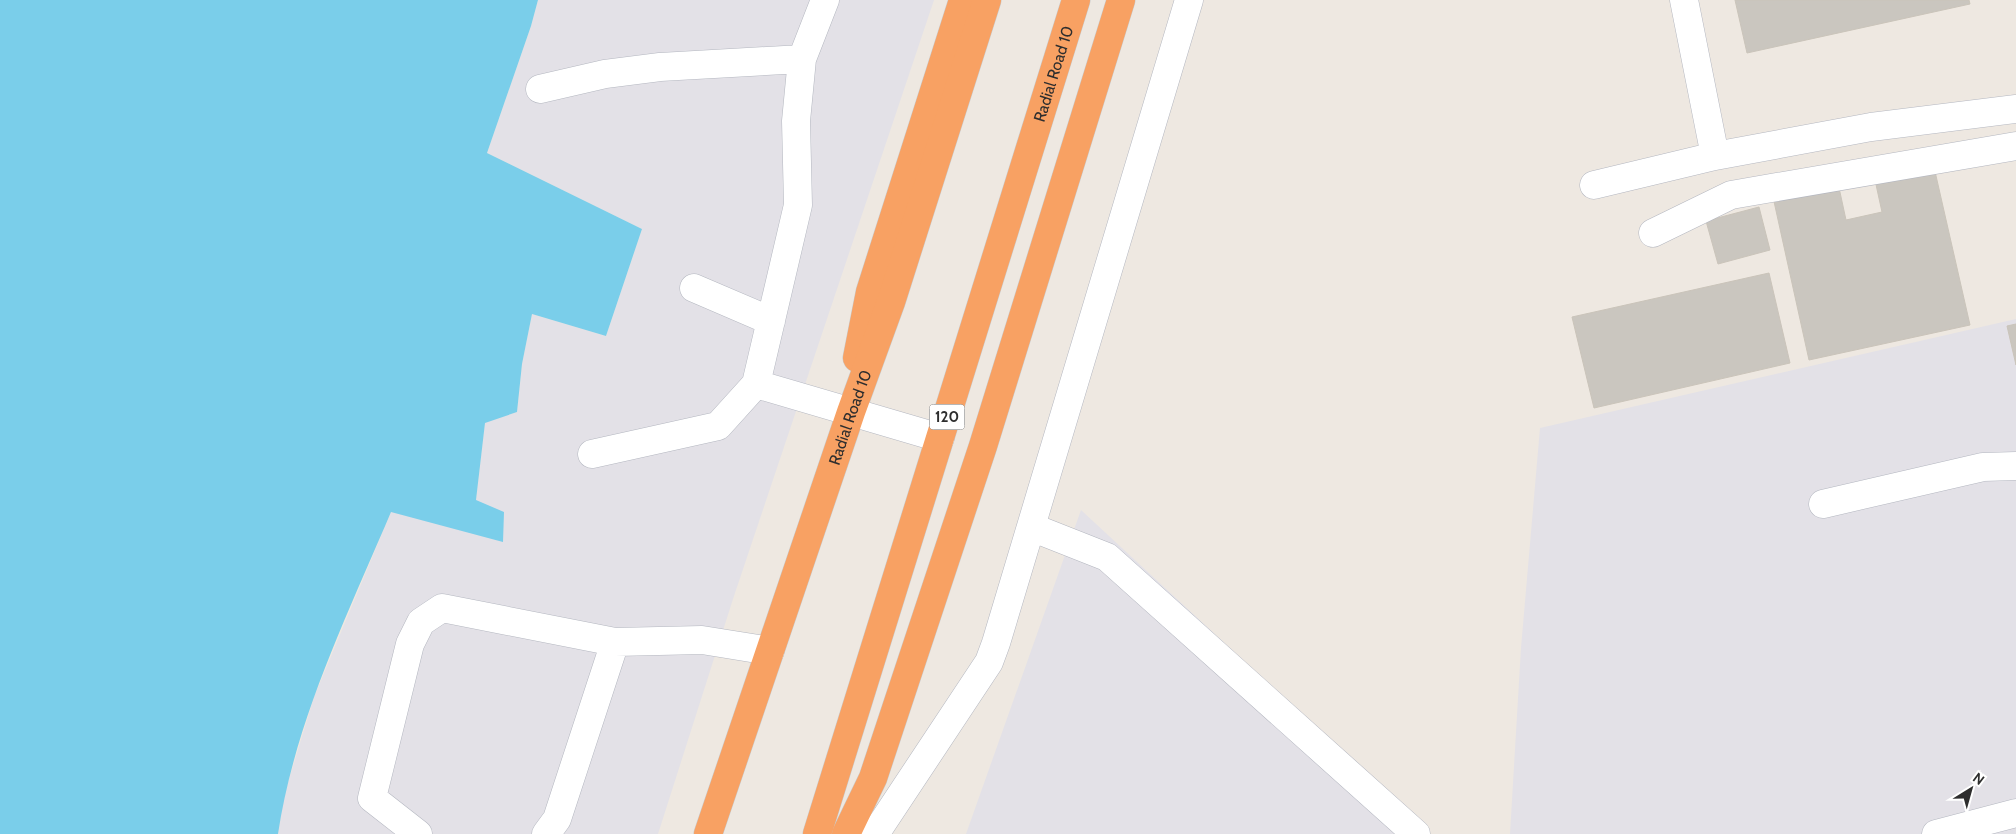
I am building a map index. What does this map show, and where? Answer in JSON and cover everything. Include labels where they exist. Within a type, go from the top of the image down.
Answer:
[{"type":"highway","points":[[851,412],[858,343],[870,292],[962,0]]},
{"type":"highway","name":"Radial Road 10","points":[[708,834],[851,412],[891,302],[987,0]]},
{"type":"highway","name":"Radial Road 10","points":[[817,834],[1076,0]]},
{"type":"highway","points":[[846,834],[873,778],[983,446],[1121,0]]},
{"type":"street","points":[[592,454],[718,426],[756,384],[798,205],[796,120],[802,59],[825,0]]},
{"type":"street","points":[[876,834],[989,662],[1189,0]]},
{"type":"street","points":[[1684,0],[1715,156]]},
{"type":"street","points":[[540,89],[605,74],[660,67],[802,59]]},
{"type":"street","points":[[1594,185],[1715,156],[1872,128],[2016,108]]},
{"type":"street","points":[[1653,233],[1731,195],[2016,146]]},
{"type":"street","points":[[694,288],[771,321]]},
{"type":"street","points":[[756,384],[940,438]]},
{"type":"street","points":[[1823,504],[1983,467],[2016,466]]},
{"type":"street","points":[[1031,527],[1107,557],[1416,834]]},
{"type":"street","points":[[418,834],[372,798],[410,644],[421,622],[442,608],[615,642],[702,640],[770,651]]},
{"type":"street","points":[[546,834],[557,819],[615,642]]},
{"type":"street","points":[[1936,834],[2016,813]]},
{"type":"shaded area","points":[[538,0],[934,0],[733,599],[658,834],[278,834],[283,799],[314,697],[391,512],[476,500],[485,422],[517,412],[522,364],[532,314],[606,336],[642,229],[487,153],[531,26]]},
{"type":"shaded area","points":[[2016,319],[2016,834],[1510,834],[1521,648],[1540,428]]},
{"type":"shaded area","points":[[1081,510],[1430,834],[966,834]]},
{"type":"water","points":[[0,0],[538,0],[531,26],[487,153],[642,229],[606,336],[532,314],[522,364],[517,412],[485,423],[476,500],[504,512],[503,542],[391,512],[324,670],[297,751],[286,792],[278,834],[0,834]]},
{"type":"building","points":[[1735,0],[1969,0],[1970,4],[1747,53]]},
{"type":"building","points":[[1934,167],[1970,325],[1809,360],[1773,197],[1838,183],[1846,220],[1882,212],[1875,180]]},
{"type":"building","points":[[1759,207],[1770,250],[1718,264],[1706,221]]},
{"type":"building","points":[[1769,273],[1790,363],[1594,408],[1572,317]]},
{"type":"building","points":[[2016,324],[2016,365],[2007,326]]}]
